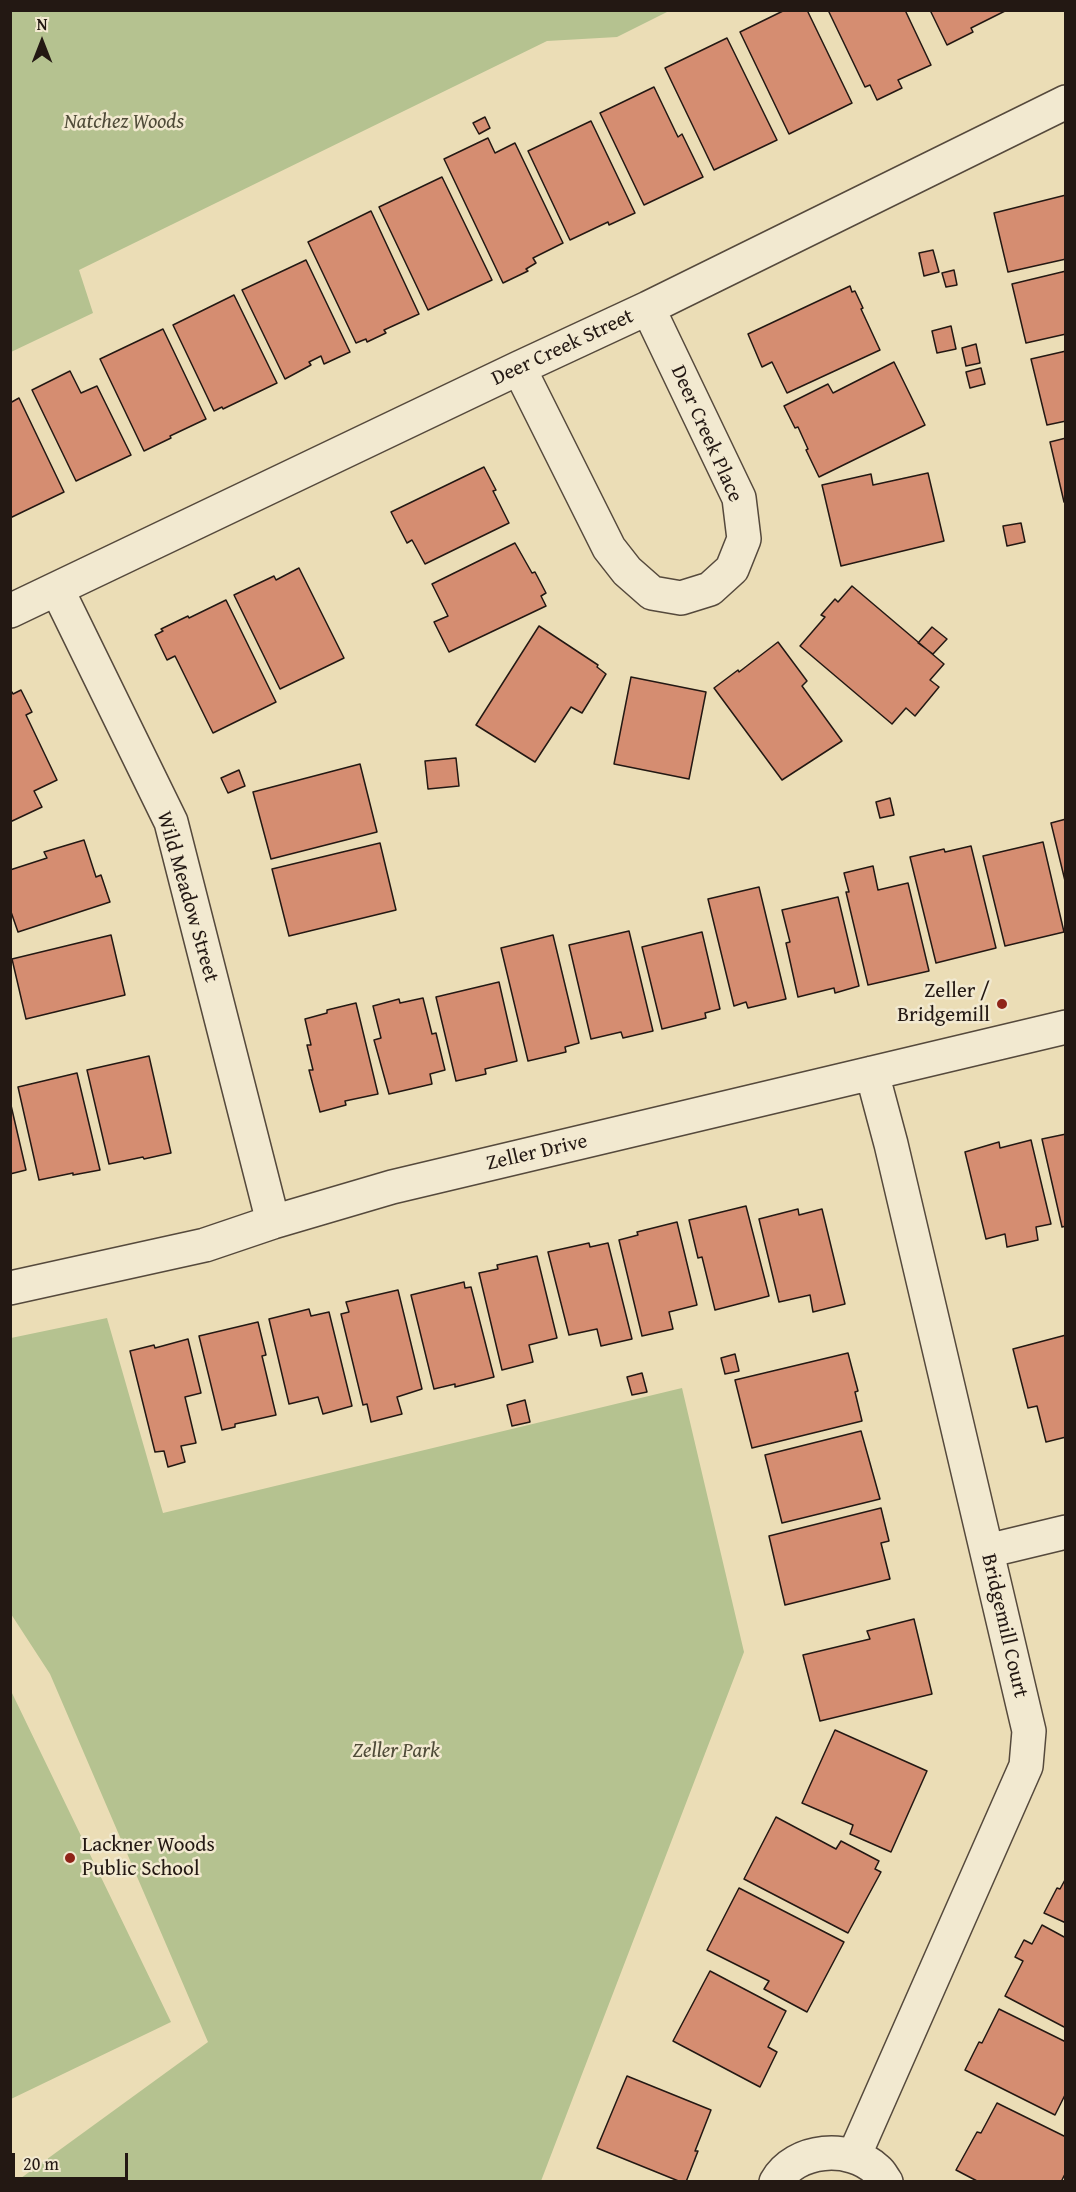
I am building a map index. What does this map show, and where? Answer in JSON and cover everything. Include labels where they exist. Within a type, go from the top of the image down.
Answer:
[{"type":"street","name":"Deer Creek Street","points":[[10,611],[648,308],[1065,102]]},
{"type":"street","name":"Deer Creek Place","points":[[519,368],[609,548],[627,572],[652,593],[681,598],[710,590],[732,569],[744,539],[740,498],[648,308]]},
{"type":"street","name":"Wild Meadow Street","points":[[57,589],[171,822],[273,1222]]},
{"type":"street","name":"Zeller Drive","points":[[10,1287],[205,1245],[273,1222],[392,1187],[1065,1027]]},
{"type":"street","name":"Bridgemill Court","points":[[854,2156],[1026,1766],[1029,1731],[891,1144],[872,1073]]},
{"type":"street","points":[[987,1551],[1065,1532]]},
{"type":"street","points":[[776,2181],[801,2158],[828,2152],[854,2156],[877,2169],[886,2181]]},
{"type":"green space","name":"Natchez Woods","points":[[10,11],[669,11],[617,37],[547,41],[79,270],[93,313],[11,352]]},
{"type":"green space","name":"Zeller Park","points":[[107,1318],[163,1513],[682,1388],[744,1652],[541,2181],[21,2181],[21,2178],[208,2042],[50,1674],[11,1614],[11,1338]]},
{"type":"green space","points":[[11,1691],[171,2022],[10,2099]]},
{"type":"building","points":[[785,10],[807,10],[852,103],[789,134],[740,32]]},
{"type":"building","points":[[828,10],[905,10],[931,65],[898,80],[902,88],[877,100],[870,85],[865,87]]},
{"type":"building","points":[[930,10],[1007,10],[971,28],[973,32],[947,45]]},
{"type":"building","points":[[727,38],[777,140],[714,170],[665,68]]},
{"type":"building","points":[[654,87],[678,137],[682,134],[703,177],[644,205],[600,113]]},
{"type":"building","points":[[485,117],[490,128],[479,134],[473,123]]},
{"type":"building","points":[[591,121],[635,213],[609,225],[608,222],[570,240],[528,151]]},
{"type":"building","points":[[488,138],[495,153],[515,143],[563,243],[533,258],[536,263],[526,269],[528,271],[503,283],[444,159]]},
{"type":"building","points":[[442,177],[492,280],[428,310],[379,207]]},
{"type":"building","points":[[1066,195],[1066,259],[1008,272],[994,213]]},
{"type":"building","points":[[371,211],[419,314],[384,330],[386,333],[367,342],[366,339],[356,343],[308,242]]},
{"type":"building","points":[[933,250],[939,272],[924,276],[919,253]]},
{"type":"building","points":[[306,260],[350,352],[324,364],[321,356],[309,362],[311,365],[285,379],[242,290]]},
{"type":"building","points":[[954,270],[957,285],[946,287],[942,273]]},
{"type":"building","points":[[1066,271],[1066,334],[1026,343],[1012,284]]},
{"type":"building","points":[[850,286],[863,308],[861,309],[880,350],[787,393],[772,362],[762,367],[748,334]]},
{"type":"building","points":[[234,295],[277,383],[223,409],[222,407],[214,411],[173,325]]},
{"type":"building","points":[[951,326],[956,349],[937,353],[932,331]]},
{"type":"building","points":[[163,329],[206,419],[144,451],[100,359]]},
{"type":"building","points":[[976,344],[980,363],[966,366],[962,348]]},
{"type":"building","points":[[1066,351],[1066,421],[1047,425],[1031,359]]},
{"type":"building","points":[[894,362],[925,425],[819,477],[798,427],[795,428],[784,406],[828,384],[833,393]]},
{"type":"building","points":[[981,368],[985,384],[970,388],[966,372]]},
{"type":"building","points":[[70,371],[81,393],[97,386],[131,455],[76,481],[32,390]]},
{"type":"building","points":[[19,398],[64,492],[10,518],[10,403]]},
{"type":"building","points":[[1066,438],[1066,502],[1064,502],[1050,442]]},
{"type":"building","points":[[484,467],[509,523],[425,564],[412,540],[407,543],[391,512]]},
{"type":"building","points":[[928,473],[944,541],[841,566],[822,485],[871,474],[873,485]]},
{"type":"building","points":[[1021,523],[1025,542],[1007,546],[1003,526]]},
{"type":"building","points":[[515,543],[546,593],[541,596],[546,606],[449,652],[434,622],[448,616],[432,584]]},
{"type":"building","points":[[299,568],[344,658],[280,689],[234,595],[274,576],[276,580]]},
{"type":"building","points":[[852,586],[944,664],[930,680],[939,687],[915,716],[906,708],[892,724],[800,646],[825,617],[821,615],[835,599],[838,602]]},
{"type":"building","points":[[226,600],[276,702],[213,733],[175,656],[167,660],[155,635],[163,631],[161,629]]},
{"type":"building","points":[[539,626],[598,665],[597,667],[606,674],[582,713],[571,707],[535,762],[476,725]]},
{"type":"building","points":[[932,627],[947,639],[933,654],[918,643]]},
{"type":"building","points":[[778,642],[807,681],[802,686],[842,741],[782,780],[714,688]]},
{"type":"building","points":[[631,677],[706,692],[689,779],[614,764]]},
{"type":"building","points":[[21,690],[32,712],[26,715],[57,780],[34,791],[42,807],[10,822],[10,693]]},
{"type":"building","points":[[456,758],[459,786],[428,789],[425,761]]},
{"type":"building","points":[[360,764],[377,832],[271,859],[253,792]]},
{"type":"building","points":[[239,770],[245,786],[228,793],[221,778]]},
{"type":"building","points":[[890,798],[894,815],[880,818],[876,802]]},
{"type":"building","points":[[1066,819],[1066,885],[1051,823]]},
{"type":"building","points":[[84,840],[96,877],[101,875],[110,902],[18,932],[10,909],[10,870],[47,858],[44,852]]},
{"type":"building","points":[[1043,842],[1064,932],[1005,946],[983,856]]},
{"type":"building","points":[[380,843],[396,910],[289,936],[272,869]]},
{"type":"building","points":[[971,846],[996,948],[936,963],[910,857],[944,849],[945,852]]},
{"type":"building","points":[[873,866],[878,890],[908,883],[929,971],[868,985],[846,892],[849,892],[844,873]]},
{"type":"building","points":[[759,887],[786,999],[748,1008],[746,1002],[734,1006],[708,899]]},
{"type":"building","points":[[838,897],[859,986],[835,993],[834,988],[798,997],[786,943],[790,942],[782,910]]},
{"type":"building","points":[[629,931],[653,1031],[623,1038],[621,1032],[591,1039],[569,945]]},
{"type":"building","points":[[702,932],[720,1009],[705,1013],[706,1018],[662,1029],[642,947]]},
{"type":"building","points":[[111,935],[125,995],[26,1019],[12,959]]},
{"type":"building","points":[[553,935],[579,1043],[565,1047],[566,1052],[528,1061],[501,948]]},
{"type":"building","points":[[499,982],[517,1061],[485,1069],[486,1074],[456,1081],[436,997]]},
{"type":"building","points":[[423,998],[432,1034],[436,1033],[445,1070],[430,1074],[432,1084],[389,1094],[374,1040],[381,1038],[373,1006],[399,999],[400,1003]]},
{"type":"building","points":[[356,1003],[378,1094],[345,1101],[346,1105],[320,1112],[309,1070],[313,1070],[307,1045],[311,1045],[305,1019],[327,1013],[327,1010]]},
{"type":"building","points":[[149,1056],[171,1153],[109,1164],[87,1070]]},
{"type":"building","points":[[77,1073],[100,1170],[39,1180],[18,1087]]},
{"type":"building","points":[[10,1101],[26,1170],[10,1174]]},
{"type":"building","points":[[1066,1134],[1066,1226],[1062,1227],[1042,1139]]},
{"type":"building","points":[[1031,1140],[1051,1224],[1036,1227],[1038,1240],[1007,1247],[1005,1234],[986,1239],[965,1152],[999,1142],[1000,1148]]},
{"type":"building","points":[[746,1206],[769,1296],[715,1310],[702,1257],[698,1258],[689,1220]]},
{"type":"building","points":[[798,1209],[799,1215],[822,1209],[845,1304],[813,1312],[810,1295],[779,1302],[759,1219]]},
{"type":"building","points":[[677,1222],[697,1305],[669,1312],[673,1329],[642,1336],[619,1240],[638,1235],[637,1232]]},
{"type":"building","points":[[589,1243],[590,1247],[608,1243],[632,1339],[601,1346],[597,1329],[569,1335],[548,1252]]},
{"type":"building","points":[[537,1256],[557,1338],[529,1345],[533,1362],[502,1370],[479,1273],[498,1269],[497,1265]]},
{"type":"building","points":[[464,1282],[465,1288],[471,1287],[494,1377],[455,1387],[455,1384],[434,1389],[411,1295]]},
{"type":"building","points":[[398,1290],[422,1389],[397,1397],[402,1414],[371,1422],[367,1404],[363,1405],[341,1314],[349,1312],[346,1302]]},
{"type":"building","points":[[309,1309],[311,1316],[329,1312],[352,1406],[323,1414],[318,1397],[289,1404],[269,1319]]},
{"type":"building","points":[[258,1322],[266,1355],[262,1356],[276,1415],[235,1424],[235,1427],[222,1430],[199,1336]]},
{"type":"building","points":[[1066,1335],[1066,1437],[1046,1442],[1037,1406],[1028,1408],[1013,1349]]},
{"type":"building","points":[[188,1339],[201,1393],[185,1397],[196,1443],[181,1446],[185,1462],[168,1467],[164,1451],[155,1452],[130,1351],[154,1345],[155,1348]]},
{"type":"building","points":[[848,1353],[858,1391],[855,1392],[862,1421],[752,1448],[735,1380]]},
{"type":"building","points":[[735,1354],[739,1371],[725,1374],[721,1358]]},
{"type":"building","points":[[642,1373],[647,1392],[632,1395],[627,1377]]},
{"type":"building","points":[[525,1400],[530,1422],[512,1426],[507,1405]]},
{"type":"building","points":[[861,1431],[880,1499],[782,1523],[765,1455]]},
{"type":"building","points":[[881,1508],[889,1541],[881,1543],[890,1579],[785,1605],[769,1536]]},
{"type":"building","points":[[914,1619],[932,1694],[820,1721],[803,1655],[870,1639],[867,1631]]},
{"type":"building","points":[[835,1730],[927,1771],[891,1852],[850,1834],[853,1825],[802,1803]]},
{"type":"building","points":[[776,1817],[836,1849],[841,1841],[879,1861],[875,1869],[881,1872],[848,1933],[744,1879]]},
{"type":"building","points":[[1066,1878],[1066,1923],[1044,1913],[1057,1888],[1060,1889]]},
{"type":"building","points":[[739,1888],[844,1942],[807,2012],[764,1989],[769,1981],[707,1950]]},
{"type":"building","points":[[1042,1925],[1066,1938],[1066,2028],[1005,1996],[1023,1961],[1015,1957],[1024,1940],[1032,1944]]},
{"type":"building","points":[[710,1971],[786,2011],[768,2047],[777,2052],[760,2087],[673,2041]]},
{"type":"building","points":[[999,2009],[1066,2042],[1066,2093],[1055,2115],[965,2070]]},
{"type":"building","points":[[627,2076],[711,2110],[686,2182],[597,2148]]},
{"type":"building","points":[[997,2103],[1066,2137],[1066,2172],[1061,2182],[979,2182],[956,2170],[977,2132],[981,2133]]},
{"type":"place","name":"Zeller / Bridgemill","points":[[1002,1004]]},
{"type":"place","name":"Lackner Woods Public School","points":[[70,1858]]}]
